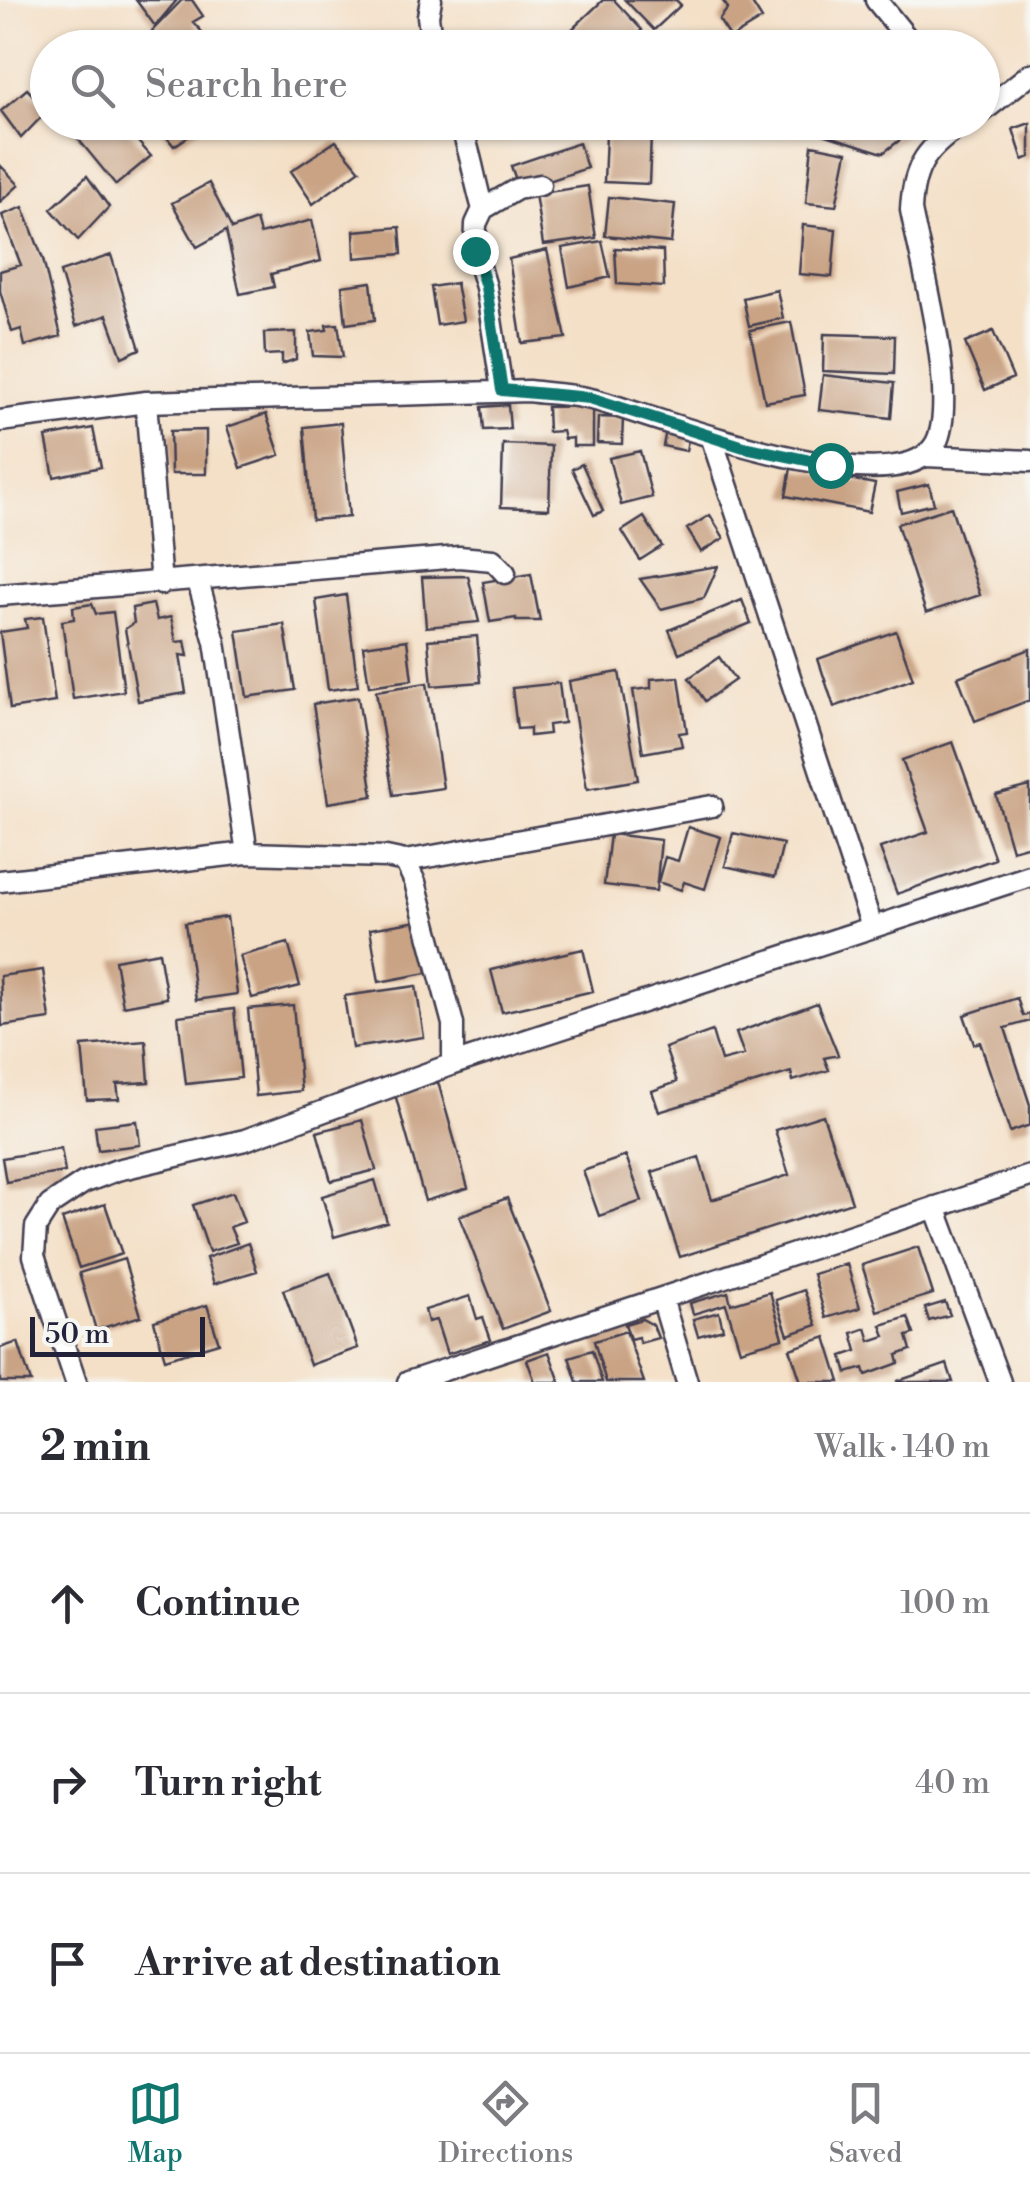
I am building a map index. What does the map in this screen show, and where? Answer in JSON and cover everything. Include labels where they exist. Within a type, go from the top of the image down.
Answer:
[{"type":"street","points":[[430,30],[432,0]]},
{"type":"street","points":[[876,0],[900,30]]},
{"type":"street","points":[[1000,98],[1030,74]]},
{"type":"street","points":[[467,140],[471,172],[483,209]]},
{"type":"street","points":[[0,420],[146,402],[502,390],[590,398],[744,447],[830,465],[880,468],[912,463],[926,456],[937,441],[942,416],[942,374],[911,210],[912,189],[919,162],[945,140]]},
{"type":"street","points":[[502,390],[474,234],[483,209],[500,196],[517,188],[540,185]]},
{"type":"street","points":[[146,402],[161,584]]},
{"type":"street","points":[[711,436],[872,927]]},
{"type":"street","points":[[926,456],[1030,461]]},
{"type":"street","points":[[0,595],[459,557],[493,560],[506,573]]},
{"type":"street","points":[[198,581],[215,642],[247,853]]},
{"type":"street","points":[[0,881],[247,853],[386,857],[405,862],[712,806]]},
{"type":"street","points":[[405,862],[415,882],[453,1024],[453,1064]]},
{"type":"street","points":[[76,1382],[34,1256],[36,1227],[50,1205],[83,1183],[117,1170],[245,1140],[453,1064],[1030,876]]},
{"type":"street","points":[[408,1382],[1030,1176]]},
{"type":"street","points":[[935,1207],[1000,1382]]},
{"type":"street","points":[[662,1298],[687,1382]]},
{"type":"building","points":[[136,0],[177,0],[155,26]]},
{"type":"building","points":[[182,0],[192,0],[203,16],[193,22],[200,30],[153,30]]},
{"type":"building","points":[[603,0],[614,0],[642,30],[571,30]]},
{"type":"building","points":[[625,0],[676,0],[681,5],[654,30]]},
{"type":"building","points":[[722,0],[750,0],[762,19],[744,30],[726,30],[719,20],[728,8]]},
{"type":"building","points":[[27,89],[30,92],[30,129],[21,138],[1,111]]},
{"type":"building","points":[[1030,123],[1030,157],[1023,160],[1013,129]]},
{"type":"building","points":[[79,140],[136,140],[151,156],[116,185]]},
{"type":"building","points":[[606,140],[651,140],[649,184],[604,182]]},
{"type":"building","points":[[842,140],[900,140],[883,153]]},
{"type":"building","points":[[336,141],[360,170],[313,204],[291,171]]},
{"type":"building","points":[[579,143],[587,168],[520,191],[511,166]]},
{"type":"building","points":[[812,145],[847,152],[836,206],[806,203]]},
{"type":"building","points":[[0,165],[19,185],[0,202]]},
{"type":"building","points":[[87,176],[109,207],[78,240],[51,209]]},
{"type":"building","points":[[209,183],[232,229],[256,220],[260,234],[312,220],[321,261],[271,274],[274,287],[240,294],[226,231],[197,247],[172,203]]},
{"type":"building","points":[[588,186],[596,238],[543,245],[535,194]]},
{"type":"building","points":[[609,197],[675,204],[671,243],[605,236]]},
{"type":"building","points":[[23,207],[43,259],[61,336],[25,346],[21,329],[12,332],[0,291],[0,271],[21,265],[2,215]]},
{"type":"building","points":[[803,225],[836,229],[832,277],[799,274]]},
{"type":"building","points":[[400,227],[402,254],[355,258],[354,231]]},
{"type":"building","points":[[602,241],[610,277],[569,287],[562,248]]},
{"type":"building","points":[[615,248],[663,251],[664,287],[617,284]]},
{"type":"building","points":[[547,250],[566,338],[522,343],[509,259]]},
{"type":"building","points":[[111,255],[140,349],[122,357],[107,315],[76,326],[60,272]]},
{"type":"building","points":[[371,282],[375,320],[346,324],[342,286]]},
{"type":"building","points":[[456,283],[463,321],[437,325],[431,287]]},
{"type":"building","points":[[777,290],[783,318],[749,326],[743,298]]},
{"type":"building","points":[[791,322],[805,395],[765,402],[750,330]]},
{"type":"building","points":[[338,324],[343,357],[313,356],[310,332]]},
{"type":"building","points":[[993,331],[1013,378],[985,390],[965,343]]},
{"type":"building","points":[[296,332],[296,359],[282,364],[282,354],[265,355],[264,333]]},
{"type":"building","points":[[824,334],[895,336],[894,374],[823,371]]},
{"type":"building","points":[[823,375],[894,383],[891,418],[819,410]]},
{"type":"building","points":[[508,405],[510,429],[484,430],[482,407]]},
{"type":"building","points":[[593,406],[593,446],[573,446],[573,438],[564,439],[562,431],[548,432],[547,407]]},
{"type":"building","points":[[266,414],[280,455],[241,468],[227,427]]},
{"type":"building","points":[[598,417],[623,418],[622,444],[597,443]]},
{"type":"building","points":[[341,423],[349,517],[312,520],[304,427]]},
{"type":"building","points":[[93,428],[101,467],[54,477],[46,437]]},
{"type":"building","points":[[206,430],[206,474],[171,474],[170,431]]},
{"type":"building","points":[[666,430],[689,434],[686,451],[663,446]]},
{"type":"building","points":[[503,444],[551,446],[549,509],[501,507]]},
{"type":"building","points":[[640,451],[652,497],[621,505],[609,458]]},
{"type":"building","points":[[582,464],[603,511],[594,515],[572,469]]},
{"type":"building","points":[[791,468],[875,484],[869,512],[786,496]]},
{"type":"building","points":[[929,484],[934,504],[901,512],[897,492]]},
{"type":"building","points":[[951,507],[980,595],[926,613],[897,524]]},
{"type":"building","points":[[710,515],[724,538],[701,552],[687,529]]},
{"type":"building","points":[[644,517],[662,546],[640,560],[622,531]]},
{"type":"building","points":[[718,566],[704,598],[661,609],[640,579]]},
{"type":"building","points":[[531,574],[540,621],[516,618],[490,622],[483,582]]},
{"type":"building","points":[[468,576],[479,622],[426,627],[422,577]]},
{"type":"building","points":[[346,595],[358,686],[328,690],[316,600]]},
{"type":"building","points":[[742,600],[751,623],[679,653],[669,630]]},
{"type":"building","points":[[92,604],[96,614],[113,612],[124,691],[73,699],[62,621],[74,619],[73,607]]},
{"type":"building","points":[[153,604],[157,620],[171,617],[176,642],[185,641],[188,656],[180,655],[186,693],[138,701],[125,629],[134,623],[132,608]]},
{"type":"building","points":[[43,617],[55,702],[10,709],[0,632],[27,628],[25,619]]},
{"type":"building","points":[[284,624],[295,690],[247,697],[237,631]]},
{"type":"building","points":[[896,631],[913,679],[834,707],[818,659]]},
{"type":"building","points":[[477,636],[481,682],[432,686],[428,640]]},
{"type":"building","points":[[407,640],[412,680],[369,686],[363,646]]},
{"type":"building","points":[[1030,649],[1030,700],[975,721],[958,677]]},
{"type":"building","points":[[719,657],[735,680],[705,701],[689,678]]},
{"type":"building","points":[[619,672],[638,780],[587,789],[569,681]]},
{"type":"building","points":[[679,677],[687,732],[679,733],[682,746],[643,753],[633,690],[651,688],[651,679]]},
{"type":"building","points":[[427,683],[443,788],[393,795],[376,691]]},
{"type":"building","points":[[559,683],[564,723],[548,725],[549,734],[530,736],[530,728],[517,729],[512,688]]},
{"type":"building","points":[[358,697],[373,796],[328,803],[313,704]]},
{"type":"building","points":[[953,742],[995,859],[897,894],[880,848],[928,832],[902,760]]},
{"type":"building","points":[[1030,786],[1030,845],[1012,850],[996,795]]},
{"type":"building","points":[[688,827],[721,837],[705,889],[684,882],[681,890],[658,882],[665,857],[678,861]]},
{"type":"building","points":[[733,833],[783,844],[775,877],[725,866]]},
{"type":"building","points":[[610,834],[661,840],[656,891],[604,885]]},
{"type":"building","points":[[227,917],[237,994],[196,1000],[185,923]]},
{"type":"building","points":[[418,921],[427,973],[379,982],[370,929]]},
{"type":"building","points":[[288,943],[300,986],[252,998],[240,956]]},
{"type":"building","points":[[583,949],[593,991],[502,1012],[491,970]]},
{"type":"building","points":[[159,952],[167,998],[123,1006],[115,960]]},
{"type":"building","points":[[43,970],[50,1019],[2,1026],[0,976]]},
{"type":"building","points":[[416,986],[424,1037],[352,1048],[344,996]]},
{"type":"building","points":[[1017,998],[1023,1016],[1030,1014],[1030,1021],[1005,1028],[1030,1105],[1030,1125],[1010,1132],[980,1042],[974,1044],[964,1015]]},
{"type":"building","points":[[817,1003],[838,1055],[824,1058],[829,1070],[793,1081],[791,1072],[659,1112],[652,1091],[677,1082],[665,1048],[712,1031],[721,1061],[744,1055],[736,1033]]},
{"type":"building","points":[[293,1005],[301,1091],[256,1096],[248,1009]]},
{"type":"building","points":[[234,1009],[241,1078],[186,1084],[178,1016]]},
{"type":"building","points":[[146,1041],[149,1082],[117,1084],[119,1099],[87,1100],[82,1046]]},
{"type":"building","points":[[438,1082],[468,1188],[425,1201],[395,1094]]},
{"type":"building","points":[[823,1115],[852,1202],[680,1257],[652,1172],[699,1157],[712,1200],[789,1175],[775,1130]]},
{"type":"building","points":[[362,1120],[376,1170],[331,1181],[317,1132]]},
{"type":"building","points":[[137,1121],[140,1145],[98,1150],[95,1126]]},
{"type":"building","points":[[61,1148],[65,1172],[6,1182],[2,1158]]},
{"type":"building","points":[[626,1156],[642,1201],[599,1216],[583,1171]]},
{"type":"building","points":[[375,1180],[387,1222],[334,1237],[322,1196]]},
{"type":"building","points":[[233,1192],[244,1222],[230,1227],[237,1243],[209,1252],[193,1205]]},
{"type":"building","points":[[507,1198],[551,1311],[503,1329],[459,1216]]},
{"type":"building","points":[[105,1204],[122,1254],[79,1268],[62,1219]]},
{"type":"building","points":[[248,1243],[257,1271],[214,1284],[206,1258]]},
{"type":"building","points":[[918,1247],[933,1294],[877,1311],[862,1265]]},
{"type":"building","points":[[124,1259],[141,1316],[96,1330],[79,1273]]},
{"type":"building","points":[[847,1264],[860,1308],[826,1318],[813,1274]]},
{"type":"building","points":[[330,1273],[358,1348],[310,1365],[283,1290]]},
{"type":"building","points":[[804,1290],[817,1325],[788,1335],[776,1300]]},
{"type":"building","points":[[728,1292],[731,1304],[770,1292],[783,1338],[740,1350],[726,1304],[693,1314],[690,1303]]},
{"type":"building","points":[[470,1296],[477,1319],[483,1317],[491,1340],[447,1354],[436,1320],[428,1322],[425,1310]]},
{"type":"building","points":[[945,1302],[950,1315],[929,1321],[925,1308]]},
{"type":"building","points":[[207,1305],[219,1343],[165,1359],[154,1321]]},
{"type":"building","points":[[719,1312],[723,1329],[698,1336],[693,1319]]},
{"type":"building","points":[[908,1317],[914,1334],[907,1336],[911,1350],[897,1355],[899,1363],[866,1375],[864,1368],[847,1373],[842,1356],[857,1351],[852,1333],[866,1328],[870,1341],[885,1336],[881,1325]]},
{"type":"building","points":[[642,1319],[653,1325],[658,1338],[640,1343],[638,1337],[630,1339],[625,1324]]},
{"type":"building","points":[[626,1331],[644,1382],[606,1382],[594,1341]]},
{"type":"building","points":[[826,1337],[840,1382],[801,1382],[790,1349]]},
{"type":"building","points":[[18,1342],[31,1382],[0,1382],[0,1348]]},
{"type":"building","points":[[592,1350],[602,1382],[577,1382],[569,1357]]},
{"type":"building","points":[[549,1352],[560,1382],[535,1382],[527,1360]]},
{"type":"building","points":[[947,1364],[953,1382],[898,1382],[898,1381]]},
{"type":"route","points":[[475,251],[486,287],[502,390],[590,398],[744,447],[830,465]]}]
